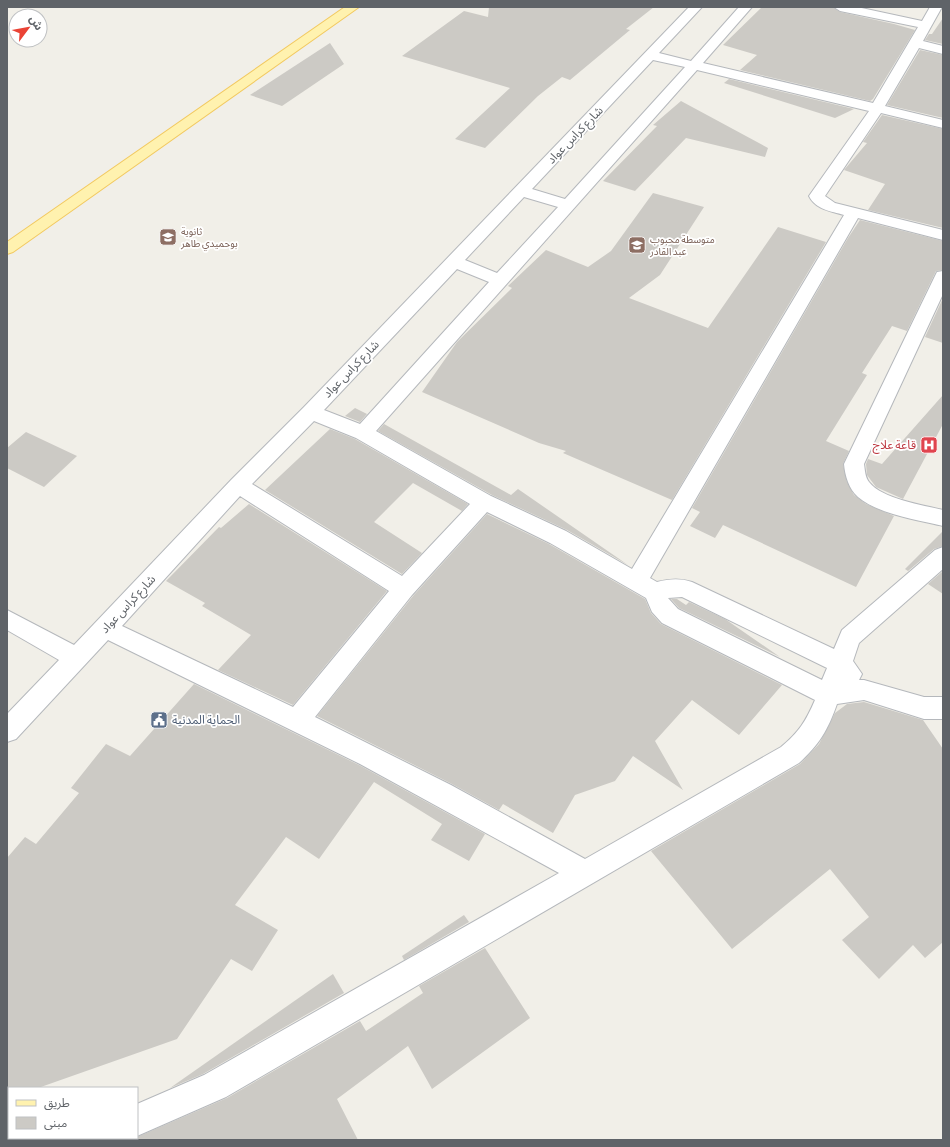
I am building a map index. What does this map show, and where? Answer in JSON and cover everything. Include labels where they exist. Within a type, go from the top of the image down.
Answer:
[{"type":"main road","points":[[7,249],[353,7]]},
{"type":"street","name":"شارع كراس عواد","points":[[7,731],[238,485],[311,412],[696,7]]},
{"type":"street","points":[[363,434],[746,7]]},
{"type":"street","points":[[840,7],[924,25]]},
{"type":"street","points":[[936,7],[924,25],[878,107],[818,193],[819,200],[825,204],[853,213],[943,235]]},
{"type":"street","points":[[914,43],[943,50]]},
{"type":"street","points":[[650,55],[878,107],[943,124]]},
{"type":"street","points":[[521,191],[569,205]]},
{"type":"street","points":[[646,587],[853,213]]},
{"type":"street","points":[[454,262],[501,280]]},
{"type":"street","points":[[943,276],[854,464],[855,475],[866,492],[879,499],[943,518]]},
{"type":"street","points":[[311,412],[363,434],[484,502],[558,537],[646,587],[670,616],[829,694],[864,690],[924,708],[943,708]]},
{"type":"street","points":[[238,485],[404,589]]},
{"type":"street","points":[[297,721],[404,589],[484,502]]},
{"type":"street","points":[[138,1120],[215,1086],[790,755],[805,742],[818,723],[839,663],[850,637],[943,556]]},
{"type":"street","points":[[646,587],[684,588],[839,663],[864,690]]},
{"type":"street","points":[[7,619],[76,658]]},
{"type":"street","points":[[105,628],[148,651],[297,721],[496,823],[584,873]]},
{"type":"building","points":[[489,7],[654,7],[626,29],[630,30],[570,80],[562,77],[538,96],[485,148],[455,139],[510,88],[402,56],[464,11],[488,17]]},
{"type":"building","points":[[762,7],[833,7],[840,12],[915,30],[873,99],[870,101],[740,70],[757,55],[723,45]]},
{"type":"building","points":[[943,18],[943,44],[925,40],[929,34],[932,34]]},
{"type":"building","points":[[330,43],[344,64],[282,106],[250,95]]},
{"type":"building","points":[[920,50],[943,55],[943,118],[887,105]]},
{"type":"building","points":[[729,79],[854,109],[835,118],[724,83]]},
{"type":"building","points":[[681,101],[768,148],[765,157],[686,138],[635,191],[603,181],[657,126],[653,125]]},
{"type":"building","points":[[882,115],[943,129],[943,228],[868,210],[885,184],[844,170],[867,143],[863,142]]},
{"type":"building","points":[[653,193],[704,207],[660,275],[629,298],[708,328],[778,227],[826,242],[672,500],[563,453],[566,451],[539,443],[422,392],[457,342],[512,288],[508,286],[546,250],[588,267],[611,251]]},
{"type":"building","points":[[860,220],[943,241],[943,270],[936,271],[907,331],[892,326],[862,373],[867,375],[826,441],[849,451],[843,464],[847,482],[854,495],[866,504],[894,516],[856,587],[723,525],[715,538],[690,526],[700,512],[692,508],[848,238]]},
{"type":"building","points":[[943,298],[943,343],[925,337]]},
{"type":"building","points":[[943,395],[943,424],[903,499],[876,487],[867,475],[866,464],[868,459],[882,464]]},
{"type":"building","points":[[355,408],[367,414],[360,422],[345,416]]},
{"type":"building","points":[[384,424],[511,495],[518,489],[628,565],[567,530],[492,495],[378,431]]},
{"type":"building","points":[[330,429],[355,439],[468,504],[462,511],[413,483],[374,522],[422,553],[402,574],[265,490]]},
{"type":"building","points":[[26,432],[77,456],[44,487],[7,468],[7,448]]},
{"type":"building","points":[[249,504],[387,591],[293,705],[218,670],[251,635],[202,606],[205,603],[166,581],[219,527],[221,528]]},
{"type":"building","points":[[487,514],[549,544],[645,599],[651,613],[661,624],[782,685],[739,735],[692,700],[655,741],[683,790],[633,756],[615,781],[575,795],[553,833],[503,804],[499,810],[452,784],[317,716],[413,596]]},
{"type":"building","points":[[943,531],[943,546],[934,549],[908,571],[905,569]]},
{"type":"building","points":[[943,571],[943,594],[928,584]]},
{"type":"building","points":[[671,599],[677,599],[686,605],[689,602],[725,619],[780,657],[679,608]]},
{"type":"building","points":[[194,684],[359,765],[485,834],[469,861],[431,840],[442,824],[374,782],[319,859],[286,837],[235,905],[278,930],[252,971],[231,959],[177,1039],[41,1087],[7,1088],[7,858],[25,837],[36,844],[79,793],[71,788],[106,744],[130,756]]},
{"type":"building","points":[[864,702],[923,720],[943,749],[943,942],[925,958],[913,945],[879,979],[842,940],[869,917],[830,869],[732,949],[651,851],[800,764],[819,744],[835,713],[847,704]]},
{"type":"building","points":[[464,915],[469,922],[404,960],[402,956]]},
{"type":"building","points":[[485,948],[530,1018],[432,1089],[408,1046],[337,1099],[358,1140],[137,1140],[138,1137],[227,1098],[360,1021],[366,1031],[423,993],[419,986]]},
{"type":"building","points":[[333,974],[344,993],[203,1074],[170,1088]]},
{"type":"place","name":"ثانوية بوحميدي طاهر","points":[[168,237]]},
{"type":"place","name":"متوسطة محبوب عبد القادر","points":[[637,245]]},
{"type":"place","name":"قاعة علاج","points":[[929,445]]},
{"type":"place","name":"الحماية المدنية","points":[[159,720]]}]
